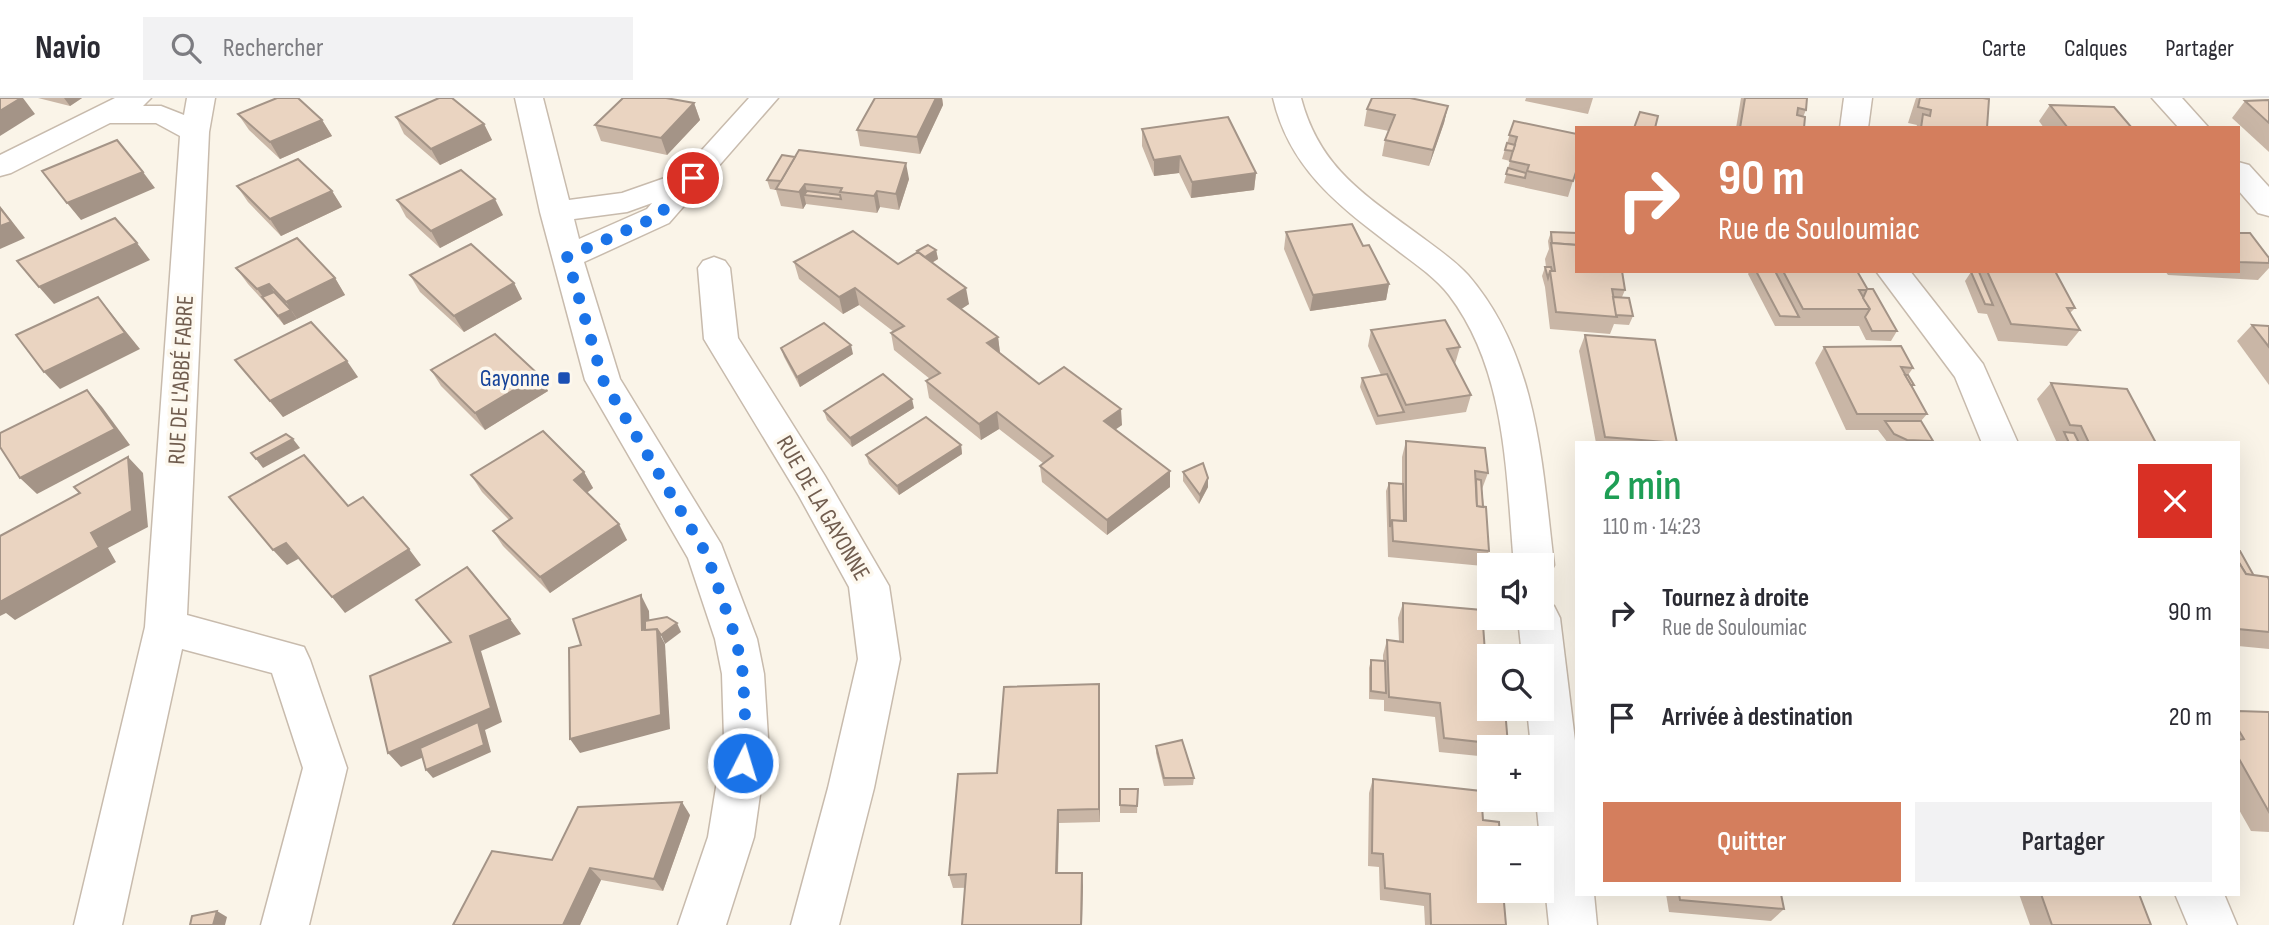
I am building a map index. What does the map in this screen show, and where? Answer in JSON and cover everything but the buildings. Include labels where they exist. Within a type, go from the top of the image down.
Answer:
[{"type":"street","points":[[0,167],[137,98]]},
{"type":"street","name":"RUE DE L'ABBÉ FABRE","points":[[98,925],[166,627],[195,132],[201,98]]},
{"type":"street","points":[[529,98],[555,212],[603,380],[707,555],[736,639],[743,674],[746,738],[731,836],[702,925]]},
{"type":"street","points":[[567,257],[658,216],[764,98]]},
{"type":"street","points":[[1287,98],[1289,113],[1311,156],[1359,206],[1450,276],[1488,330],[1515,401],[1533,553]]},
{"type":"street","points":[[1854,126],[1858,98]]},
{"type":"street","points":[[2166,98],[2193,126]]},
{"type":"street","points":[[103,114],[161,115],[195,132]]},
{"type":"street","points":[[555,212],[627,202],[693,178]]},
{"type":"street","name":"RUE DE LA GAYONNE","points":[[714,268],[721,339],[812,485],[869,586],[879,659],[851,788],[815,925]]},
{"type":"street","points":[[1894,273],[1971,373],[1999,441]]},
{"type":"street","points":[[166,627],[289,660],[324,768],[285,925]]},
{"type":"street","points":[[1540,630],[1573,925]]},
{"type":"street","points":[[2200,896],[2213,925]]},
{"type":"place","name":"Gayonne","points":[[564,378]]},
{"type":"route","points":[[693,178],[658,216],[567,257],[603,380],[707,555],[736,639],[743,674],[746,738],[743,763]]}]
